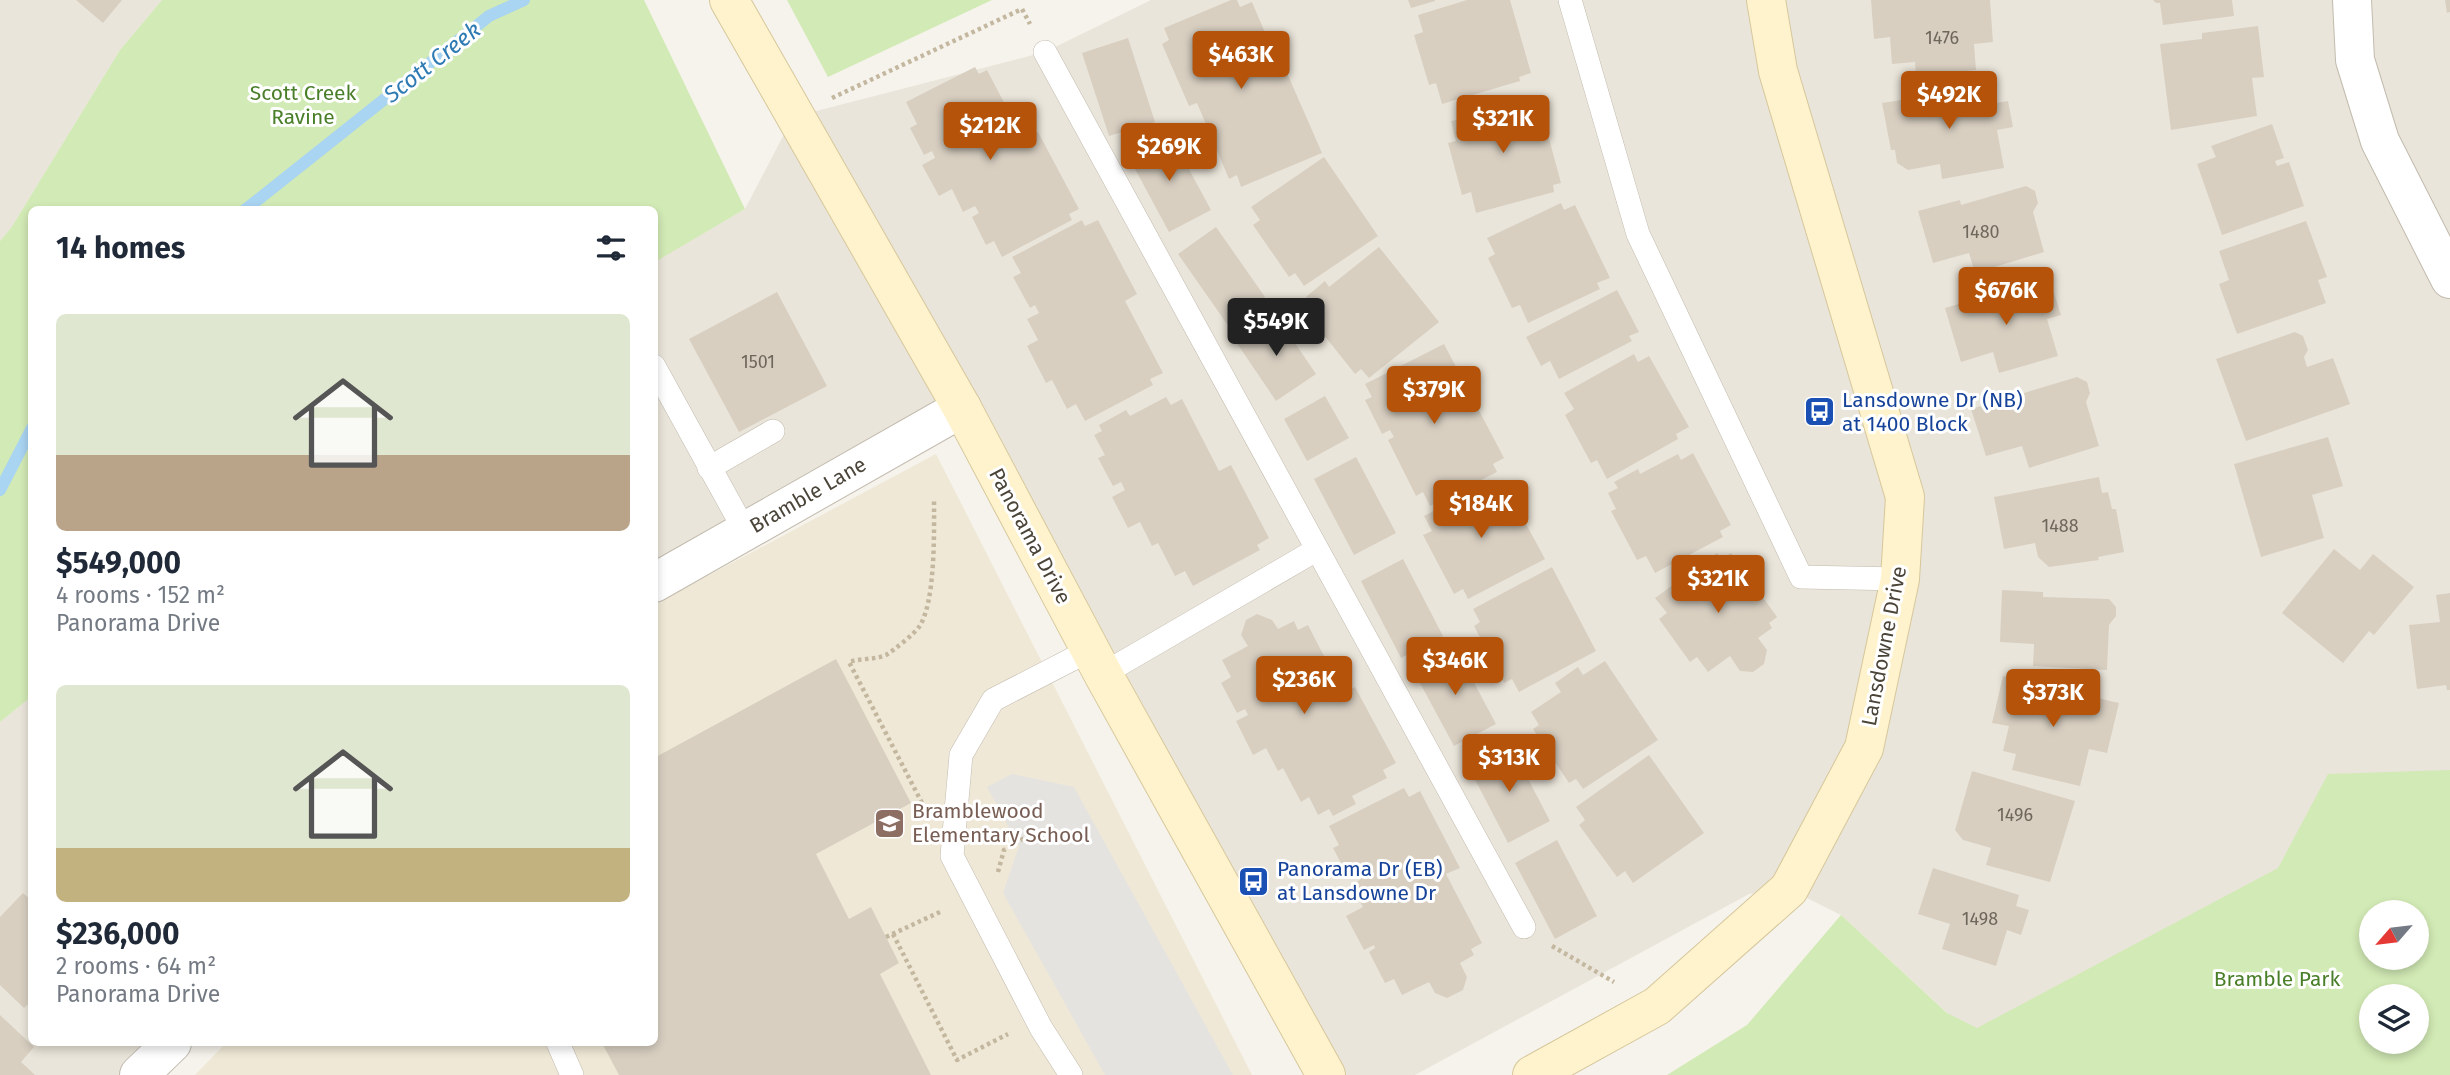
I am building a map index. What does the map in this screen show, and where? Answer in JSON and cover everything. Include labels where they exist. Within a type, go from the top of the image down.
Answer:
[{"type":"street","name":"Panorama Drive","points":[[729,0],[793,117],[962,408],[1097,662],[1326,1075]]},
{"type":"street","name":"Lansdowne Drive","points":[[1532,1075],[1657,1006],[1789,889],[1864,748],[1900,579],[1905,497],[1778,71],[1766,0]]},
{"type":"street","points":[[2351,0],[2355,60],[2380,141],[2450,279]]},
{"type":"street","name":"Bramble Lane","points":[[658,581],[962,408]]},
{"type":"street","points":[[139,1075],[169,1046]]},
{"type":"lane","points":[[1570,0],[1638,234],[1801,577],[1900,579]]},
{"type":"lane","points":[[1045,52],[1524,927]]},
{"type":"lane","points":[[658,373],[746,531]]},
{"type":"lane","points":[[709,468],[773,430]]},
{"type":"lane","points":[[1071,1075],[1041,1028],[952,856],[961,755],[993,700],[1097,662],[1316,550]]},
{"type":"lane","points":[[559,1046],[572,1075]]},
{"type":"path","points":[[793,117],[1022,9],[1045,52]]},
{"type":"path","points":[[926,811],[849,662],[888,654],[919,626],[929,596],[934,498]]},
{"type":"path","points":[[994,883],[1004,850],[1031,834]]},
{"type":"path","points":[[886,937],[940,912]]},
{"type":"path","points":[[1524,927],[1564,955],[1657,1006]]},
{"type":"path","points":[[893,934],[957,1060],[1009,1034]]},
{"type":"shaded area","points":[[0,0],[162,0],[120,50],[11,228],[0,241]]},
{"type":"shaded area","points":[[1151,0],[2450,0],[2450,777],[1969,1033],[1841,915],[1789,889],[1749,894],[1415,1075],[1335,1075],[959,410],[658,581],[658,260],[745,209],[793,117],[1045,52]]},
{"type":"shaded area","name":"Bramblewood Elementary School","points":[[936,454],[1252,1075],[195,1075],[223,1046],[658,1046],[658,602]]},
{"type":"shaded area","points":[[28,699],[28,1046],[169,1046],[139,1075],[0,1075],[0,722]]},
{"type":"shaded area","points":[[1012,774],[1074,787],[1233,1075],[1105,1075],[1003,893],[1019,846],[987,787]]},
{"type":"green space","name":"Scott Creek Ravine","points":[[162,0],[644,0],[745,209],[658,260],[658,206],[28,206],[28,699],[0,722],[0,241],[11,228],[120,50]]},
{"type":"green space","points":[[787,0],[992,0],[828,77]]},
{"type":"green space","name":"Bramble Park","points":[[2450,770],[2450,1075],[1667,1075],[1747,1025],[1841,915],[1947,1013],[1977,1028],[2278,868],[2328,774]]},
{"type":"building","points":[[76,0],[122,0],[103,23]]},
{"type":"building","points":[[1231,0],[1237,0],[1240,7],[1252,2],[1266,35],[1270,34],[1322,153],[1241,187],[1237,175],[1229,179],[1197,103],[1189,106],[1162,44],[1169,40],[1164,28]]},
{"type":"building","points":[[1408,0],[1435,0],[1435,1],[1411,8]]},
{"type":"building","points":[[1467,0],[1510,0],[1531,73],[1519,77],[1520,81],[1442,104],[1436,83],[1429,85],[1414,35],[1423,32],[1418,15]]},
{"type":"building","points":[[1871,0],[1990,0],[1993,42],[1974,44],[1976,70],[1916,76],[1915,62],[1892,64],[1890,37],[1874,39]]},
{"type":"building","points":[[2153,0],[2232,0],[2234,16],[2163,25],[2160,3]]},
{"type":"building","points":[[2445,0],[2450,0],[2450,12],[2447,13]]},
{"type":"building","points":[[2258,26],[2264,77],[2252,78],[2257,116],[2171,130],[2160,44],[2202,39],[2202,33]]},
{"type":"building","points":[[1128,38],[1155,122],[1109,136],[1082,53]]},
{"type":"building","points":[[975,67],[979,74],[987,70],[1023,139],[1038,132],[1079,209],[1069,214],[1072,220],[1002,257],[994,241],[986,245],[972,217],[979,213],[975,206],[963,212],[952,189],[939,196],[922,165],[935,158],[932,151],[924,155],[910,128],[917,124],[906,102]]},
{"type":"building","points":[[1993,86],[1996,103],[2008,101],[2013,127],[1997,130],[2004,168],[1942,179],[1940,164],[1908,170],[1897,163],[1895,150],[1891,150],[1882,103]]},
{"type":"building","points":[[1529,100],[1531,108],[1540,105],[1561,183],[1553,185],[1554,192],[1476,213],[1471,192],[1462,195],[1448,143],[1456,141],[1451,121],[1461,119],[1459,109],[1485,102],[1488,111]]},
{"type":"building","points":[[2272,124],[2284,158],[2275,161],[2277,166],[2289,162],[2304,206],[2222,235],[2197,164],[2216,157],[2211,146]]},
{"type":"building","points":[[1170,134],[1211,210],[1169,232],[1128,156]]},
{"type":"building","points":[[1324,157],[1378,236],[1304,286],[1295,273],[1289,277],[1253,225],[1260,220],[1251,207]]},
{"type":"building","points":[[2026,186],[2035,191],[2038,203],[2033,212],[2044,252],[1975,273],[1969,253],[1933,263],[1918,211],[1960,200],[1961,205]]},
{"type":"building","points":[[1561,203],[1564,210],[1575,205],[1610,278],[1597,283],[1600,289],[1528,323],[1520,305],[1512,308],[1488,258],[1495,254],[1487,238]]},
{"type":"building","points":[[1082,220],[1085,226],[1098,220],[1137,294],[1125,301],[1163,373],[1150,379],[1153,385],[1085,421],[1076,404],[1067,409],[1052,380],[1046,383],[1027,346],[1038,340],[1027,319],[1039,313],[1035,305],[1030,308],[1013,277],[1021,273],[1012,257]]},
{"type":"building","points":[[2306,221],[2327,277],[2318,280],[2326,303],[2237,334],[2219,284],[2229,280],[2219,251]]},
{"type":"building","points":[[1216,227],[1265,297],[1227,324],[1178,254]]},
{"type":"building","points":[[1379,247],[1439,322],[1369,378],[1361,369],[1355,374],[1312,320],[1320,315],[1306,297],[1325,281],[1329,287]]},
{"type":"building","points":[[2036,282],[2040,296],[2054,293],[2061,315],[2047,319],[2058,356],[1999,373],[1993,352],[1961,362],[1945,308]]},
{"type":"building","points":[[1617,290],[1639,332],[1629,336],[1632,341],[1559,379],[1550,361],[1541,366],[1526,337]]},
{"type":"building","points":[[777,292],[827,386],[739,432],[689,339]]},
{"type":"building","points":[[1276,315],[1316,374],[1276,401],[1236,342]]},
{"type":"building","points":[[2295,332],[2303,336],[2308,350],[2304,357],[2307,367],[2333,358],[2350,404],[2246,441],[2216,359]]},
{"type":"building","points":[[1444,344],[1504,458],[1493,464],[1497,472],[1430,506],[1423,492],[1416,496],[1388,440],[1394,437],[1390,430],[1382,434],[1365,400],[1372,397],[1365,384]]},
{"type":"building","points":[[1634,354],[1638,362],[1649,356],[1689,427],[1676,434],[1678,439],[1607,479],[1597,460],[1591,463],[1565,415],[1574,409],[1564,393]]},
{"type":"building","points":[[2077,377],[2087,382],[2090,393],[2086,402],[2099,446],[2029,468],[2022,446],[1986,456],[1971,409]]},
{"type":"building","points":[[1325,396],[1349,438],[1307,461],[1284,419]]},
{"type":"building","points":[[1166,397],[1171,405],[1182,399],[1219,471],[1231,465],[1269,538],[1257,545],[1260,550],[1193,586],[1185,571],[1175,576],[1158,543],[1152,546],[1140,522],[1128,528],[1112,497],[1125,490],[1121,482],[1113,486],[1098,458],[1105,455],[1094,435],[1102,431],[1099,425],[1126,410],[1130,416]]},
{"type":"building","points":[[2328,437],[2343,486],[2312,495],[2324,538],[2261,557],[2234,464]]},
{"type":"building","points":[[1693,453],[1731,525],[1720,531],[1723,537],[1655,573],[1646,556],[1637,560],[1611,511],[1616,509],[1608,493],[1618,488],[1614,482],[1638,469],[1640,474],[1678,454],[1681,460]]},
{"type":"building","points":[[1356,457],[1396,533],[1354,555],[1314,479]]},
{"type":"building","points":[[2099,477],[2102,493],[2108,492],[2112,509],[2116,509],[2124,552],[2098,557],[2099,560],[2049,567],[2038,557],[2035,543],[2004,549],[1994,497]]},
{"type":"building","points":[[1489,482],[1494,491],[1505,485],[1545,559],[1468,599],[1463,589],[1454,594],[1423,535],[1432,531],[1424,516]]},
{"type":"building","points":[[2334,549],[2360,570],[2373,554],[2414,587],[2374,635],[2369,631],[2343,663],[2282,613]]},
{"type":"building","points":[[1717,553],[1721,559],[1731,553],[1777,617],[1769,623],[1772,628],[1758,638],[1767,650],[1764,664],[1753,672],[1740,671],[1730,656],[1708,672],[1697,657],[1690,662],[1659,619],[1667,613],[1655,598]]},
{"type":"building","points":[[1403,559],[1443,636],[1401,658],[1361,581]]},
{"type":"building","points":[[1552,567],[1596,651],[1519,692],[1512,679],[1504,683],[1474,626],[1480,622],[1473,609]]},
{"type":"building","points":[[2002,590],[2043,592],[2043,597],[2109,599],[2116,607],[2116,616],[2109,625],[2107,670],[2033,666],[2034,644],[2000,642]]},
{"type":"building","points":[[2450,593],[2450,690],[2447,690],[2446,685],[2417,689],[2409,625],[2440,622],[2436,595]]},
{"type":"building","points":[[1257,614],[1272,620],[1278,629],[1294,621],[1298,630],[1308,625],[1343,693],[1355,687],[1396,763],[1383,770],[1387,778],[1352,796],[1356,804],[1333,816],[1329,809],[1318,815],[1309,797],[1301,802],[1283,768],[1278,771],[1266,748],[1253,755],[1236,721],[1248,715],[1245,709],[1237,713],[1221,683],[1231,677],[1222,660],[1248,646],[1241,635],[1246,620]]},
{"type":"building","points":[[1455,647],[1496,724],[1454,746],[1413,670]]},
{"type":"building","points":[[836,659],[911,803],[816,854],[849,919],[871,907],[899,963],[880,974],[931,1075],[619,1075],[604,1046],[658,1046],[658,756]]},
{"type":"building","points":[[1605,661],[1658,740],[1583,789],[1576,779],[1569,783],[1533,729],[1539,725],[1531,712],[1561,692],[1555,683],[1578,667],[1583,675]]},
{"type":"building","points":[[2003,676],[2119,703],[2107,753],[2089,749],[2080,786],[2012,770],[2016,754],[2003,751],[2009,726],[1992,723]]},
{"type":"building","points":[[1510,744],[1550,821],[1508,843],[1468,766]]},
{"type":"building","points":[[1649,755],[1704,833],[1633,883],[1625,871],[1617,877],[1579,825],[1585,820],[1576,807]]},
{"type":"building","points":[[1972,771],[2075,801],[2050,882],[1986,865],[1991,848],[1963,840],[1955,830]]},
{"type":"building","points":[[1404,788],[1409,797],[1420,791],[1460,868],[1446,874],[1482,943],[1471,949],[1474,955],[1460,963],[1467,977],[1463,990],[1447,998],[1435,993],[1429,982],[1402,995],[1394,979],[1385,983],[1369,952],[1375,948],[1374,945],[1364,950],[1346,916],[1363,907],[1351,885],[1360,880],[1357,875],[1349,878],[1333,848],[1339,845],[1329,826]]},
{"type":"building","points":[[1557,840],[1597,916],[1555,939],[1515,863]]},
{"type":"building","points":[[1933,868],[2019,895],[2016,906],[2029,910],[2021,935],[2007,930],[1996,966],[1942,949],[1950,924],[1918,914]]},
{"type":"building","points":[[23,893],[28,897],[28,1004],[24,1008],[0,985],[0,917]]},
{"type":"building","points":[[0,1015],[28,1041],[28,1046],[34,1047],[21,1062],[35,1075],[0,1075]]},
{"type":"waterway","name":"Scott Creek","points":[[250,206],[489,16],[524,0]]},
{"type":"waterway","name":"Scott Creek","points":[[0,490],[28,436]]},
{"type":"place","name":"Lansdowne Dr (NB) at 1400 Block","points":[[1819,412]]},
{"type":"place","name":"Bramblewood Elementary School","points":[[889,823]]},
{"type":"place","name":"Panorama Dr (EB) at Lansdowne Dr","points":[[1254,881]]}]
